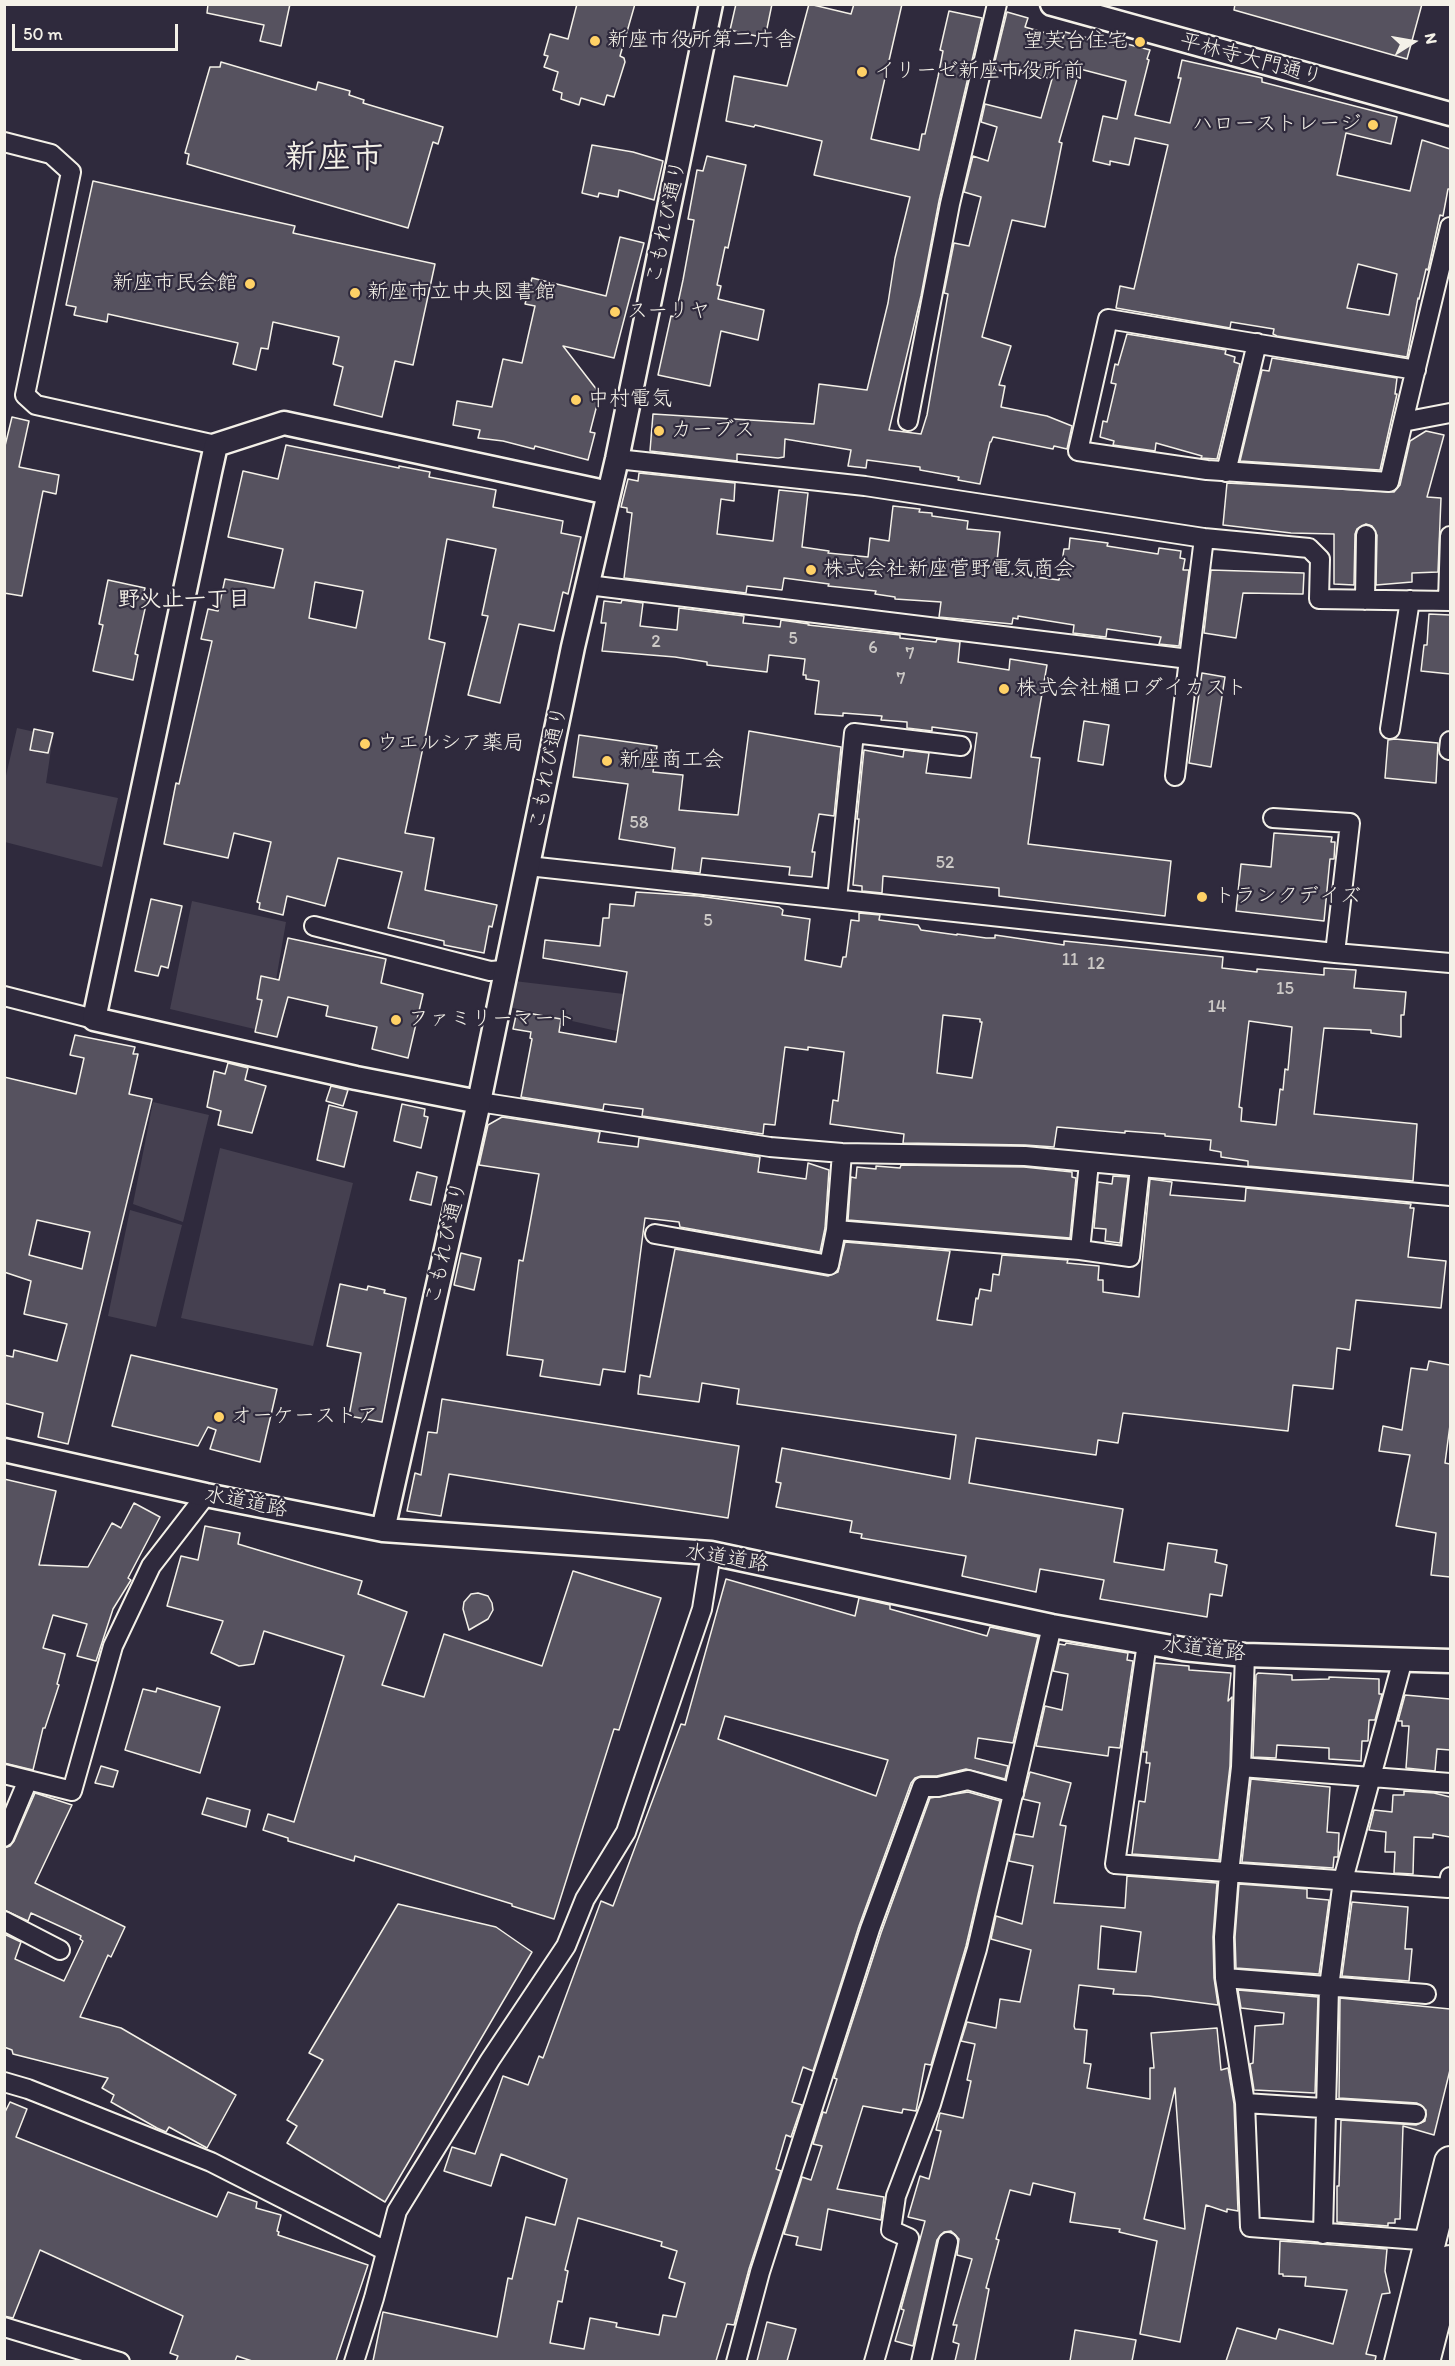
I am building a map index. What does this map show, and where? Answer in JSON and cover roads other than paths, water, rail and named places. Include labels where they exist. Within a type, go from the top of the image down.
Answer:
[{"type":"highway","points":[[1424,2361],[1445,2259],[1450,2162]]},
{"type":"highway","points":[[1400,2361],[1445,2259]]},
{"type":"street","name":"こもれび通り","points":[[383,1530],[479,1101],[573,647],[617,459],[711,4]]},
{"type":"street","points":[[908,421],[950,204],[997,4]]},
{"type":"street","name":"平林寺大門通り","points":[[1052,4],[1450,114]]},
{"type":"street","points":[[4,142],[51,154],[71,172],[25,395],[36,405],[216,445],[284,423],[609,493]]},
{"type":"street","points":[[1416,370],[1108,319],[1078,451],[1226,472],[1389,482],[1403,422],[1416,370],[1450,227]]},
{"type":"street","points":[[1226,472],[1257,343]]},
{"type":"street","points":[[1403,422],[1450,412]]},
{"type":"street","points":[[94,1019],[216,445]]},
{"type":"street","points":[[617,459],[865,486],[1204,538],[1309,548],[1320,559],[1319,599],[1449,601],[1450,536]]},
{"type":"street","points":[[1365,600],[1366,536]]},
{"type":"street","points":[[1175,776],[1204,538]]},
{"type":"street","points":[[588,585],[1189,659]]},
{"type":"street","points":[[1390,729],[1410,600]]},
{"type":"street","points":[[837,899],[854,733],[961,746]]},
{"type":"street","points":[[1273,818],[1350,823],[1335,953]]},
{"type":"street","points":[[528,866],[1335,953],[1450,963]]},
{"type":"street","points":[[314,926],[490,971],[505,970]]},
{"type":"street","points":[[4,996],[94,1019],[356,1078],[479,1101],[770,1147],[842,1153],[1025,1156],[1450,1196]]},
{"type":"street","points":[[655,1234],[829,1265],[836,1230],[842,1153]]},
{"type":"street","points":[[1080,1250],[1089,1163]]},
{"type":"street","points":[[836,1230],[1080,1250],[1130,1257],[1140,1168]]},
{"type":"street","name":"水道道路","points":[[4,1450],[207,1495],[383,1530],[711,1552],[1052,1626],[1147,1643],[1245,1655],[1450,1661]]},
{"type":"street","points":[[4,1774],[72,1791],[112,1646],[150,1566],[207,1495]]},
{"type":"street","points":[[354,2361],[374,2298],[397,2211],[490,2060],[566,1946],[585,1899],[626,1832],[702,1609],[711,1552]]},
{"type":"street","points":[[874,2361],[909,2238],[891,2230],[896,2196],[931,2104],[977,1949],[1052,1626]]},
{"type":"street","points":[[1147,1643],[1115,1864],[1448,1888],[1450,1877]]},
{"type":"street","points":[[1245,1655],[1241,1767],[1224,1937],[1225,1978],[1245,2103],[1250,2227],[1323,2234],[1445,2259]]},
{"type":"street","points":[[1323,2234],[1324,2109],[1329,1987],[1343,1880],[1403,1659]]},
{"type":"street","points":[[1241,1767],[1450,1783]]},
{"type":"street","points":[[4,1837],[28,1780]]},
{"type":"street","points":[[736,2361],[760,2272],[870,1929],[922,1787],[938,1787],[968,1780],[1014,1793]]},
{"type":"street","points":[[4,1921],[60,1950]]},
{"type":"street","points":[[1225,1978],[1426,1994]]},
{"type":"street","points":[[4,2082],[28,2089],[211,2162],[386,2251]]},
{"type":"street","points":[[1245,2103],[1416,2114]]},
{"type":"street","points":[[921,2361],[948,2242]]},
{"type":"street","points":[[4,2327],[120,2361]]},
{"type":"place","name":"新座市役所第二庁舎","points":[[595,41]]},
{"type":"place","name":"望芙台住宅","points":[[1140,42]]},
{"type":"place","name":"イリーゼ新座市役所前","points":[[862,72]]},
{"type":"place","name":"ハローストレージ","points":[[1373,125]]},
{"type":"place","name":"新座市民会館","points":[[250,284]]},
{"type":"place","name":"新座市立中央図書館","points":[[355,293]]},
{"type":"place","name":"スーリヤ","points":[[615,312]]},
{"type":"place","name":"中村電気","points":[[576,400]]},
{"type":"place","name":"カーブス","points":[[659,431]]},
{"type":"place","name":"株式会社新座菅野電気商会","points":[[811,570]]},
{"type":"place","name":"株式会社樋口ダイカスト","points":[[1004,689]]},
{"type":"place","name":"ウエルシア薬局","points":[[365,744]]},
{"type":"place","name":"新座商工会","points":[[607,761]]},
{"type":"place","name":"トランクデイズ","points":[[1202,897]]},
{"type":"place","name":"ファミリーマート","points":[[396,1020]]},
{"type":"place","name":"オーケーストア","points":[[219,1417]]},
{"type":"district","name":"新座市","points":[[334,159]]},
{"type":"district","name":"野火止一丁目","points":[[184,600]]}]
